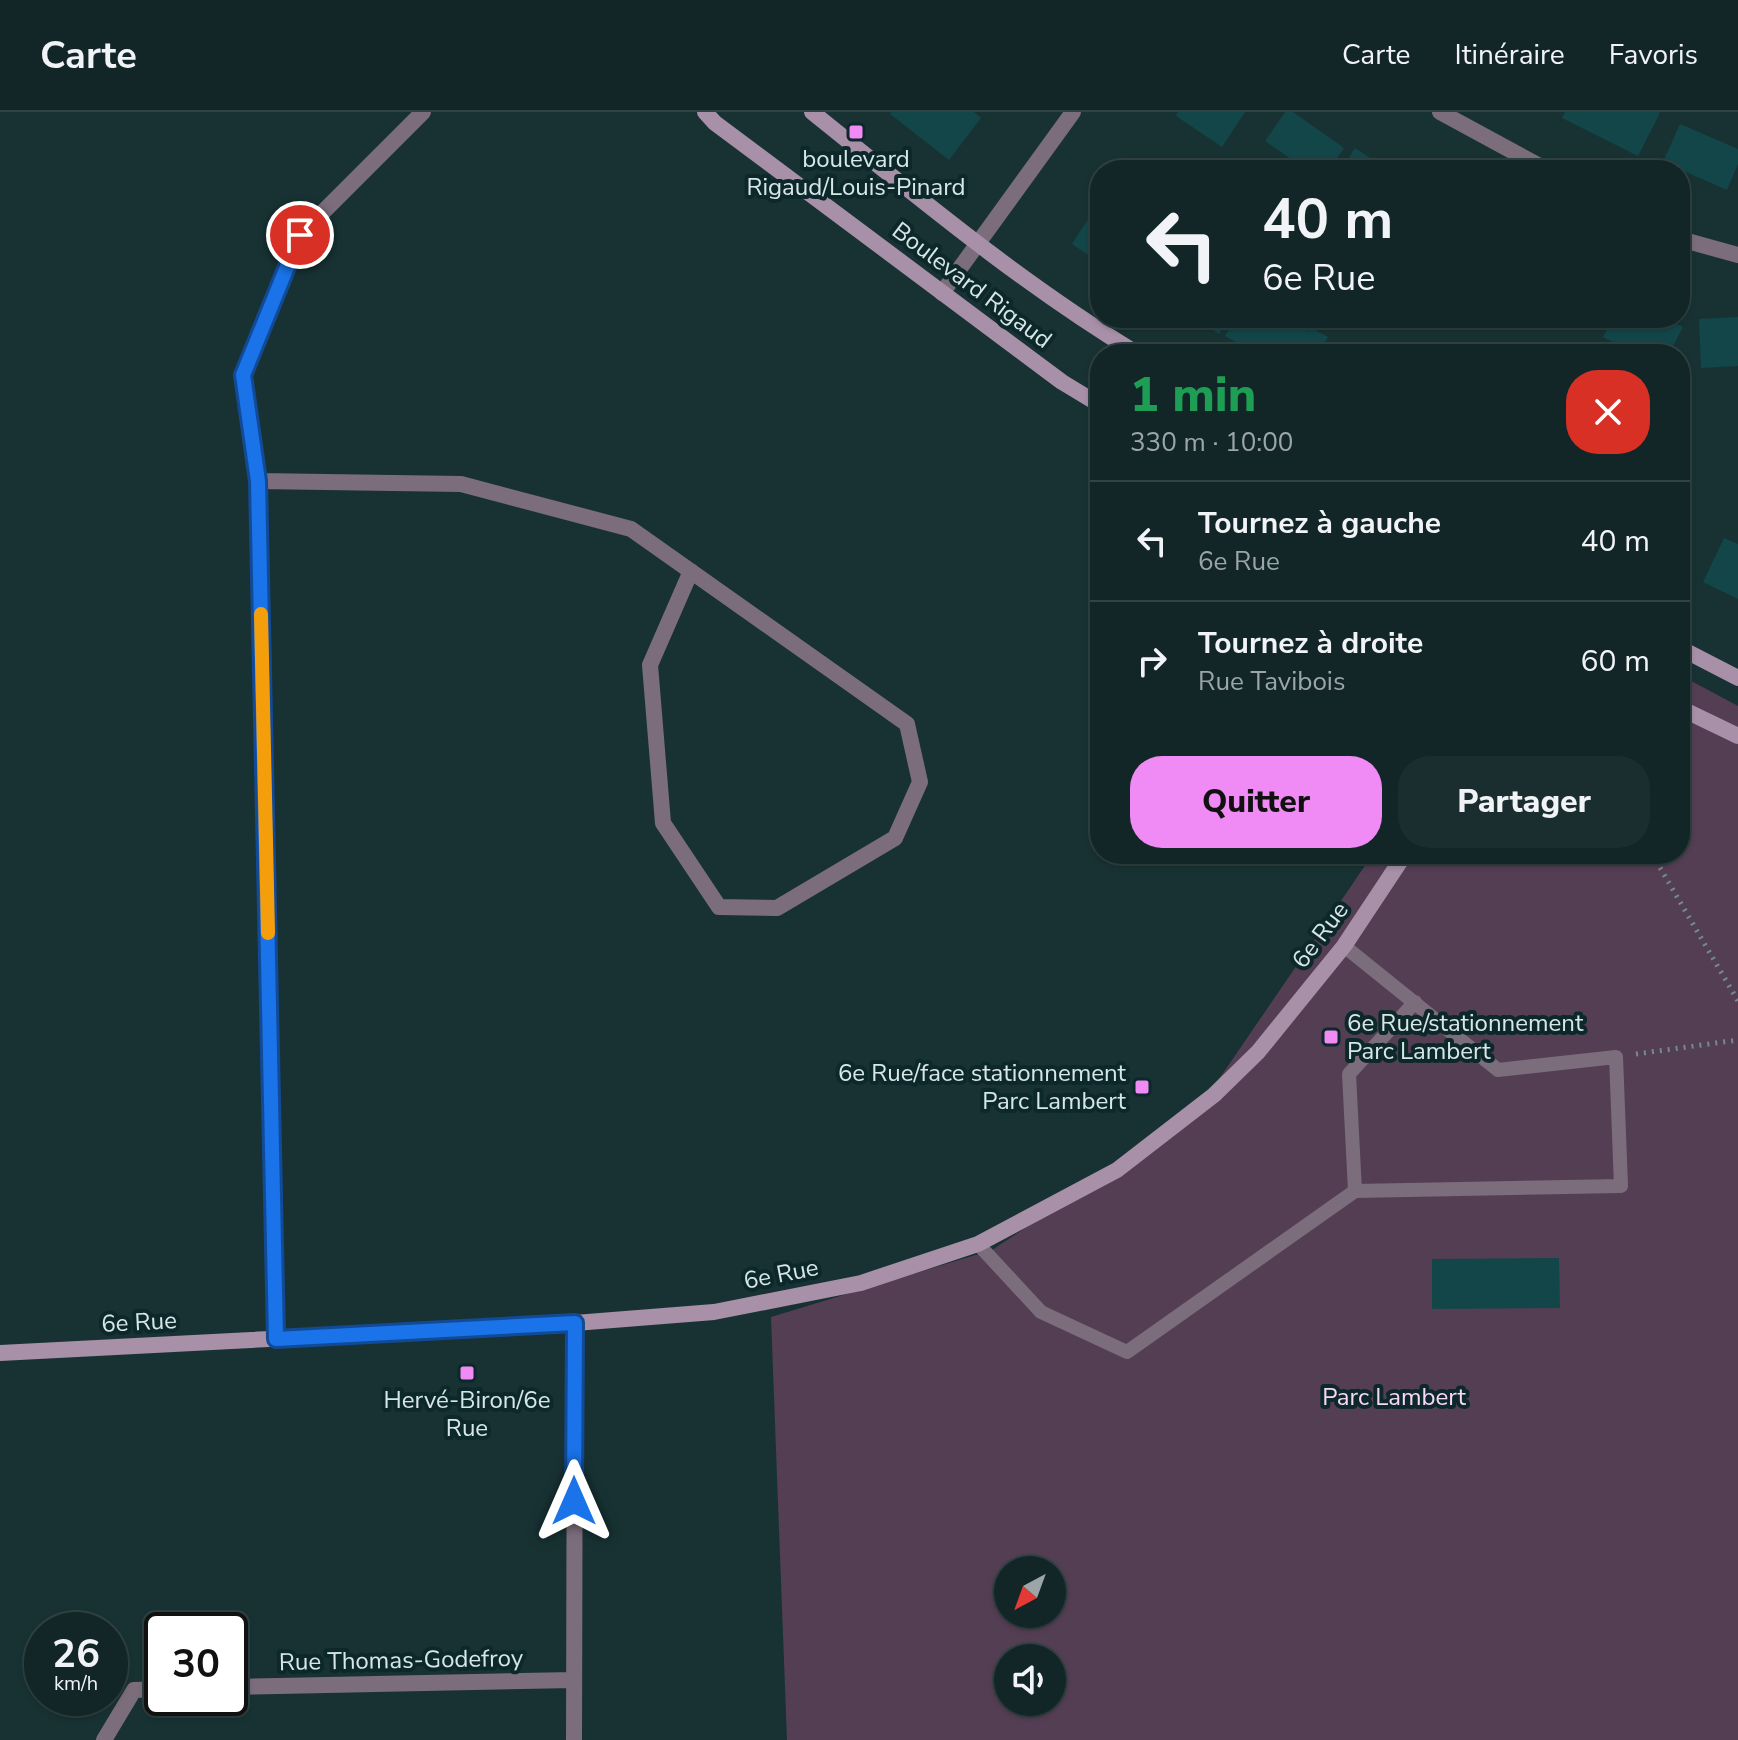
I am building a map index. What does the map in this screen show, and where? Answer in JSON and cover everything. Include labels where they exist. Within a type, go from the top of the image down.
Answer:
[{"type":"street","points":[[276,1339],[258,481],[243,375],[300,235],[423,112]]},
{"type":"street","name":"Boulevard Rigaud","points":[[705,112],[715,123],[942,293],[1062,382],[1090,399]]},
{"type":"street","name":"Boulevard Rigaud","points":[[812,112],[976,244],[1090,325]]},
{"type":"street","points":[[942,293],[1073,112]]},
{"type":"street","points":[[1440,112],[1529,160]]},
{"type":"street","points":[[1690,242],[1738,255]]},
{"type":"street","name":"Boulevard Rigaud","points":[[1095,328],[1122,344]]},
{"type":"street","points":[[258,481],[461,484],[631,529],[691,571],[907,724],[920,782],[895,838],[777,908],[719,907],[663,823],[650,665],[691,571]]},
{"type":"street","points":[[1690,653],[1738,678]]},
{"type":"street","points":[[1690,713],[1738,736]]},
{"type":"street","name":"6e Rue","points":[[0,1353],[575,1323],[729,1309],[861,1283],[978,1244],[1117,1170],[1214,1095],[1258,1052],[1344,946],[1398,864]]},
{"type":"street","points":[[574,1740],[575,1323]]},
{"type":"street","name":"Rue Thomas-Godefroy","points":[[248,1687],[573,1680]]},
{"type":"street","points":[[104,1740],[134,1690],[144,1690]]},
{"type":"lane","points":[[978,1244],[1041,1312],[1127,1352],[1355,1191],[1621,1186],[1616,1057],[1498,1070],[1344,946]]},
{"type":"lane","points":[[1355,1191],[1349,1074],[1415,1002]]},
{"type":"path","points":[[1658,864],[1738,1001]]},
{"type":"path","points":[[1616,1057],[1738,1040]]},
{"type":"green space","name":"Parc Lambert","points":[[1690,680],[1738,706],[1738,1740],[787,1740],[771,1317],[992,1250],[1193,1117],[1366,864],[1690,864]]},
{"type":"building","points":[[974,112],[981,118],[949,160],[890,114]]},
{"type":"building","points":[[1178,112],[1245,112],[1222,147],[1176,116]]},
{"type":"building","points":[[1285,112],[1293,112],[1344,148],[1336,160],[1293,160],[1265,141]]},
{"type":"building","points":[[1565,112],[1660,113],[1638,156],[1562,118]]},
{"type":"building","points":[[1680,124],[1738,149],[1738,164],[1727,190],[1690,174],[1690,160],[1664,160]]},
{"type":"building","points":[[1355,148],[1373,160],[1347,160]]},
{"type":"building","points":[[1090,216],[1090,256],[1072,244]]},
{"type":"building","points":[[1738,317],[1738,366],[1701,368],[1699,319]]},
{"type":"building","points":[[1209,328],[1223,328],[1219,334]]},
{"type":"building","points":[[1230,328],[1303,328],[1308,331],[1312,328],[1328,337],[1324,344],[1239,344],[1225,336]]},
{"type":"building","points":[[1608,328],[1682,328],[1674,344],[1617,344],[1603,337]]},
{"type":"building","points":[[1724,538],[1738,544],[1738,599],[1703,582]]},
{"type":"building","points":[[1559,1258],[1560,1308],[1432,1309],[1432,1259]]},
{"type":"slow traffic","points":[[261,614],[268,933]]},
{"type":"place","name":"boulevard Rigaud/Louis-Pinard","points":[[856,132]]},
{"type":"place","name":"6e Rue/stationnement Parc Lambert","points":[[1331,1037]]},
{"type":"place","name":"6e Rue/face stationnement Parc Lambert","points":[[1142,1087]]},
{"type":"place","name":"Hervé-Biron/6e Rue","points":[[467,1373]]},
{"type":"route","points":[[300,235],[243,375],[258,481],[276,1339],[575,1323],[574,1501]]}]
